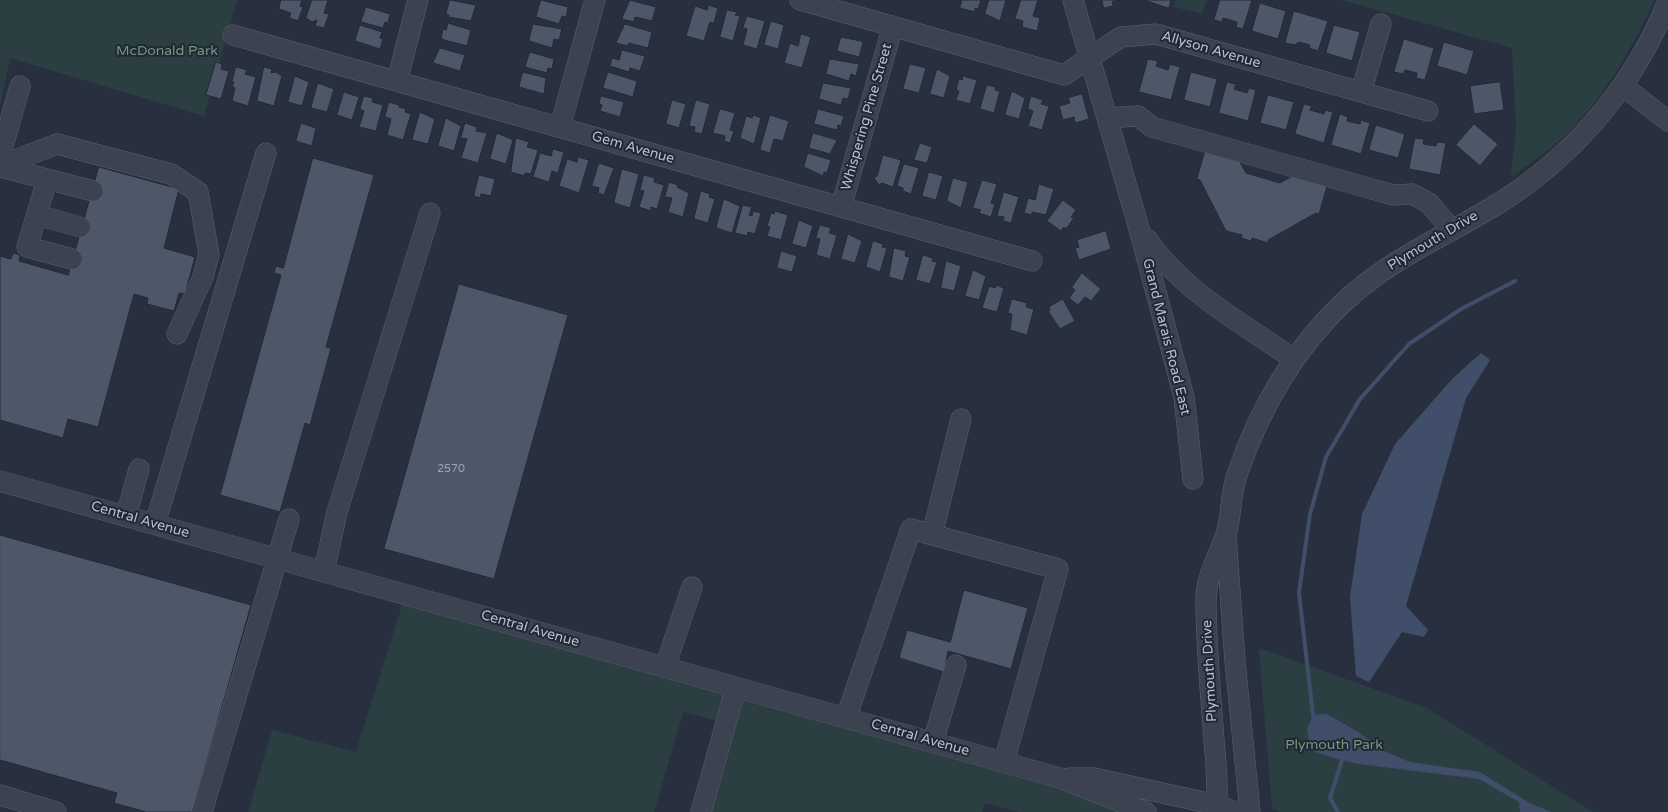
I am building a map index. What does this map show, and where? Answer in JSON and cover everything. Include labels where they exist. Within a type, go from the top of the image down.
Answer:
[{"type":"street","points":[[396,81],[418,0]]},
{"type":"street","points":[[560,127],[595,0]]},
{"type":"street","name":"Allyson Avenue","points":[[800,0],[1064,75],[1121,37],[1156,34],[1428,111]]},
{"type":"street","name":"Grand Marais Road East","points":[[1073,0],[1138,225],[1184,397],[1193,479]]},
{"type":"street","name":"Plymouth Drive","points":[[1216,808],[1206,598],[1210,571],[1226,534],[1236,477],[1265,406],[1294,360],[1344,302],[1395,261],[1512,194],[1554,162],[1592,127],[1639,61],[1668,0]]},
{"type":"street","points":[[1361,92],[1381,24]]},
{"type":"street","name":"Whispering Pine Street","points":[[841,207],[893,26]]},
{"type":"street","name":"Gem Avenue","points":[[233,35],[1032,261]]},
{"type":"street","points":[[0,157],[20,86]]},
{"type":"street","points":[[1623,86],[1668,121]]},
{"type":"street","points":[[1107,118],[1138,116],[1152,127],[1372,190],[1394,195],[1412,194],[1429,203],[1451,229]]},
{"type":"street","points":[[0,166],[57,144],[171,174],[198,192],[209,254],[203,278],[177,334]]},
{"type":"street","points":[[155,524],[266,153]]},
{"type":"street","points":[[0,166],[92,191]]},
{"type":"street","points":[[47,180],[27,247],[72,259]]},
{"type":"street","points":[[324,572],[337,512],[430,213]]},
{"type":"street","points":[[37,216],[80,227]]},
{"type":"street","name":"Grand Marais Road East","points":[[1138,225],[1161,259],[1185,283],[1294,360]]},
{"type":"street","points":[[932,535],[961,419]]},
{"type":"street","points":[[126,516],[139,469]]},
{"type":"street","name":"Central Avenue","points":[[0,481],[1060,778],[1090,792],[1146,812]]},
{"type":"street","points":[[202,812],[289,519]]},
{"type":"street","points":[[846,718],[911,529],[1058,569],[1004,762]]},
{"type":"street","name":"Plymouth Drive","points":[[1226,534],[1235,662],[1250,812]]},
{"type":"street","points":[[664,667],[692,587]]},
{"type":"street","points":[[933,742],[956,665]]},
{"type":"street","points":[[701,812],[736,687]]},
{"type":"street","name":"Central Avenue","points":[[1060,778],[1094,778],[1236,812]]},
{"type":"street","points":[[0,795],[56,812]]},
{"type":"green space","name":"McDonald Park","points":[[0,0],[237,0],[204,116],[10,58],[0,106]]},
{"type":"green space","points":[[1176,0],[1207,0],[1202,14],[1174,7]]},
{"type":"green space","points":[[1342,0],[1654,0],[1624,59],[1585,115],[1554,145],[1511,177],[1516,128],[1512,48]]},
{"type":"green space","points":[[403,602],[728,693],[721,722],[683,712],[654,812],[248,812],[272,730],[356,752]]},
{"type":"green space","name":"Plymouth Park","points":[[1259,648],[1427,708],[1593,812],[1280,812],[1272,808]]},
{"type":"green space","points":[[746,698],[1049,783],[1119,812],[1019,812],[985,803],[982,812],[705,812],[735,705]]},
{"type":"water","points":[[1481,353],[1490,360],[1466,398],[1406,606],[1428,630],[1424,637],[1402,632],[1369,682],[1356,676],[1350,597],[1362,514],[1395,444],[1453,378]]},
{"type":"water","points":[[1327,714],[1358,732],[1384,751],[1410,762],[1480,772],[1531,804],[1552,812],[1520,812],[1519,802],[1479,779],[1359,764],[1336,759],[1310,750],[1307,729],[1313,715]]},
{"type":"building","points":[[281,0],[302,0],[300,6],[303,7],[298,21],[289,18],[291,13],[279,9]]},
{"type":"building","points":[[312,0],[328,0],[324,13],[329,14],[324,28],[315,26],[317,20],[312,22],[306,18]]},
{"type":"building","points":[[450,0],[476,5],[471,21],[448,17],[449,15],[446,14]]},
{"type":"building","points":[[541,0],[568,7],[566,17],[562,16],[559,24],[536,17]]},
{"type":"building","points":[[630,0],[656,7],[652,21],[635,17],[634,22],[622,19]]},
{"type":"building","points":[[962,0],[981,0],[978,9],[975,8],[975,12],[960,8]]},
{"type":"building","points":[[989,0],[1006,0],[1000,21],[985,14]]},
{"type":"building","points":[[1021,0],[1038,0],[1033,16],[1040,18],[1037,31],[1022,27],[1023,21],[1015,19]]},
{"type":"building","points":[[1102,0],[1119,0],[1112,2],[1113,6],[1104,8]]},
{"type":"building","points":[[1144,0],[1171,0],[1169,8]]},
{"type":"building","points":[[1220,0],[1252,0],[1243,29],[1236,27],[1237,22],[1223,18],[1222,22],[1214,20]]},
{"type":"building","points":[[1260,3],[1286,11],[1278,39],[1252,31]]},
{"type":"building","points":[[708,5],[718,8],[714,23],[710,22],[704,41],[686,36],[695,6],[707,10]]},
{"type":"building","points":[[366,7],[390,14],[388,23],[385,22],[383,28],[361,22]]},
{"type":"building","points":[[727,10],[737,12],[735,15],[740,16],[733,41],[720,37]]},
{"type":"building","points":[[1294,11],[1328,21],[1318,51],[1309,48],[1310,45],[1299,42],[1295,45],[1285,43]]},
{"type":"building","points":[[747,16],[765,21],[757,49],[743,45],[747,29],[743,28]]},
{"type":"building","points":[[771,21],[784,25],[778,49],[764,45]]},
{"type":"building","points":[[448,23],[471,30],[467,46],[441,39],[443,29],[446,30]]},
{"type":"building","points":[[533,24],[562,29],[559,40],[554,39],[552,48],[529,41]]},
{"type":"building","points":[[625,24],[652,32],[648,48],[629,43],[628,46],[616,43]]},
{"type":"building","points":[[360,25],[382,32],[380,38],[383,39],[380,49],[355,41]]},
{"type":"building","points":[[1334,25],[1360,32],[1352,61],[1326,53]]},
{"type":"building","points":[[801,34],[811,37],[802,68],[784,63],[790,43],[798,46]]},
{"type":"building","points":[[841,37],[863,43],[859,57],[837,51]]},
{"type":"building","points":[[1404,39],[1434,48],[1425,80],[1416,78],[1417,73],[1405,70],[1403,74],[1394,72]]},
{"type":"building","points":[[1444,42],[1474,51],[1467,75],[1437,66]]},
{"type":"building","points":[[440,48],[465,55],[460,71],[433,63]]},
{"type":"building","points":[[622,50],[645,56],[640,71],[630,68],[629,72],[610,66],[612,58],[619,60]]},
{"type":"building","points":[[530,52],[554,59],[552,69],[548,68],[547,73],[525,67]]},
{"type":"building","points":[[830,59],[859,64],[856,76],[851,74],[849,81],[826,74]]},
{"type":"building","points":[[1148,59],[1158,61],[1156,66],[1168,70],[1170,64],[1180,67],[1171,100],[1139,92]]},
{"type":"building","points":[[216,62],[222,64],[221,69],[229,71],[221,99],[206,95]]},
{"type":"building","points":[[910,64],[926,68],[919,93],[903,89]]},
{"type":"building","points":[[236,67],[247,70],[245,74],[256,77],[248,106],[232,101],[235,88],[232,87],[234,82],[232,82]]},
{"type":"building","points":[[264,67],[272,69],[271,73],[276,72],[282,76],[274,106],[257,101]]},
{"type":"building","points":[[937,69],[950,76],[944,98],[930,94]]},
{"type":"building","points":[[523,72],[546,78],[544,94],[519,87]]},
{"type":"building","points":[[608,72],[637,81],[633,97],[603,88]]},
{"type":"building","points":[[1191,72],[1217,79],[1210,107],[1184,100]]},
{"type":"building","points":[[295,76],[309,82],[302,106],[288,102]]},
{"type":"building","points":[[963,76],[977,80],[970,104],[956,100],[959,91],[956,90],[959,79],[962,80]]},
{"type":"building","points":[[1227,82],[1236,84],[1234,89],[1247,93],[1249,88],[1256,90],[1248,121],[1219,113]]},
{"type":"building","points":[[1500,82],[1504,110],[1474,114],[1470,86]]},
{"type":"building","points":[[318,83],[334,89],[327,112],[311,108]]},
{"type":"building","points":[[823,83],[851,88],[848,99],[843,98],[841,105],[819,99]]},
{"type":"building","points":[[987,85],[996,87],[995,90],[1000,91],[994,113],[980,109]]},
{"type":"building","points":[[1012,91],[1025,98],[1019,119],[1005,115]]},
{"type":"building","points":[[344,92],[359,97],[352,120],[337,115]]},
{"type":"building","points":[[1082,94],[1089,119],[1075,123],[1074,117],[1063,120],[1059,106],[1070,103],[1068,98]]},
{"type":"building","points":[[1268,95],[1294,102],[1286,130],[1260,123]]},
{"type":"building","points":[[364,96],[373,98],[372,102],[383,105],[376,131],[359,127],[364,111],[360,109]]},
{"type":"building","points":[[601,96],[624,102],[620,117],[600,111],[602,105],[599,104]]},
{"type":"building","points":[[1031,96],[1043,100],[1041,104],[1049,106],[1042,130],[1028,126],[1033,111],[1028,109]]},
{"type":"building","points":[[672,100],[686,104],[679,128],[666,124]]},
{"type":"building","points":[[696,100],[710,104],[702,134],[694,132],[695,127],[689,126]]},
{"type":"building","points":[[389,102],[399,105],[399,107],[406,109],[405,112],[411,114],[403,140],[387,135],[391,119],[385,117]]},
{"type":"building","points":[[1304,104],[1312,106],[1310,110],[1324,114],[1325,110],[1333,112],[1324,143],[1295,134]]},
{"type":"building","points":[[720,109],[735,113],[730,130],[734,131],[730,143],[724,141],[725,136],[713,133]]},
{"type":"building","points":[[818,109],[844,116],[841,126],[838,125],[837,130],[814,124]]},
{"type":"building","points":[[420,112],[435,119],[428,144],[412,140]]},
{"type":"building","points":[[1340,114],[1348,117],[1347,121],[1360,124],[1361,120],[1370,123],[1361,154],[1331,145]]},
{"type":"building","points":[[753,115],[761,118],[754,144],[740,138],[746,116],[752,118]]},
{"type":"building","points":[[770,115],[789,121],[783,141],[774,139],[770,153],[760,150]]},
{"type":"building","points":[[446,118],[461,126],[454,151],[438,146]]},
{"type":"building","points":[[301,123],[316,128],[312,146],[296,141]]},
{"type":"building","points":[[465,123],[477,127],[476,131],[487,133],[478,163],[461,158],[467,139],[461,138]]},
{"type":"building","points":[[1474,124],[1498,144],[1480,166],[1456,145]]},
{"type":"building","points":[[1376,125],[1405,134],[1398,158],[1369,150]]},
{"type":"building","points":[[497,133],[513,140],[506,164],[490,159]]},
{"type":"building","points":[[813,133],[837,140],[830,154],[809,148]]},
{"type":"building","points":[[516,138],[529,142],[527,147],[538,150],[531,174],[525,173],[524,176],[511,172]]},
{"type":"building","points":[[1415,138],[1424,139],[1423,144],[1436,146],[1437,142],[1446,143],[1440,175],[1409,169]]},
{"type":"building","points":[[920,143],[932,147],[927,163],[914,160]]},
{"type":"building","points":[[1206,148],[1237,157],[1246,173],[1280,183],[1296,174],[1328,183],[1319,214],[1316,213],[1268,240],[1268,243],[1252,238],[1251,241],[1241,238],[1242,235],[1226,231],[1200,180],[1197,179]]},
{"type":"building","points":[[553,149],[564,152],[558,173],[552,171],[549,182],[533,177],[540,153],[551,156]]},
{"type":"building","points":[[808,153],[831,160],[827,173],[824,172],[823,176],[804,167]]},
{"type":"building","points":[[883,155],[901,160],[893,187],[882,183],[879,185],[874,178],[877,176]]},
{"type":"building","points":[[578,157],[589,160],[579,193],[559,186],[567,159],[577,162]]},
{"type":"building","points":[[313,158],[374,175],[326,347],[331,348],[310,425],[305,423],[280,512],[220,495],[281,275],[274,273],[276,266],[283,268]]},
{"type":"building","points":[[599,163],[614,168],[604,195],[598,193],[599,188],[592,186]]},
{"type":"building","points":[[904,164],[919,168],[911,194],[897,186]]},
{"type":"building","points":[[99,167],[179,189],[164,248],[195,257],[185,294],[179,293],[174,311],[147,304],[148,298],[134,294],[98,427],[68,419],[63,438],[0,420],[0,256],[11,259],[13,253],[20,255],[19,261],[68,275]]},
{"type":"building","points":[[622,169],[639,174],[630,208],[614,203]]},
{"type":"building","points":[[929,172],[943,176],[936,200],[922,196]]},
{"type":"building","points":[[479,175],[495,179],[491,196],[481,194],[480,198],[474,196]]},
{"type":"building","points":[[644,175],[655,178],[654,182],[664,185],[657,209],[651,207],[651,211],[639,207],[644,191],[640,190]]},
{"type":"building","points":[[953,178],[968,182],[961,208],[947,201]]},
{"type":"building","points":[[982,180],[997,184],[991,203],[995,204],[991,217],[979,213],[981,210],[973,208]]},
{"type":"building","points":[[669,182],[678,185],[677,187],[689,193],[683,217],[668,212],[672,198],[665,197]]},
{"type":"building","points":[[1039,184],[1054,189],[1046,215],[1032,212],[1032,215],[1024,213],[1028,198],[1035,200]]},
{"type":"building","points":[[701,191],[710,194],[709,197],[715,199],[708,223],[694,219]]},
{"type":"building","points":[[1004,192],[1019,197],[1011,223],[1003,221],[1004,217],[997,216]]},
{"type":"building","points":[[724,199],[740,206],[732,233],[716,228]]},
{"type":"building","points":[[1063,200],[1076,210],[1071,217],[1074,218],[1066,229],[1064,227],[1061,231],[1047,221]]},
{"type":"building","points":[[743,205],[752,207],[749,215],[752,216],[753,211],[761,213],[755,234],[748,232],[747,236],[735,233]]},
{"type":"building","points":[[775,211],[788,215],[781,240],[767,236],[770,227],[767,226],[771,213],[774,214]]},
{"type":"building","points":[[799,220],[813,226],[806,248],[792,244]]},
{"type":"building","points":[[820,225],[831,228],[829,233],[837,235],[830,259],[816,255],[820,239],[816,238]]},
{"type":"building","points":[[1106,231],[1111,249],[1079,260],[1075,248],[1079,247],[1077,240]]},
{"type":"building","points":[[848,234],[862,241],[855,263],[841,259]]},
{"type":"building","points":[[873,241],[883,244],[882,247],[887,248],[880,272],[866,267]]},
{"type":"building","points":[[894,248],[906,251],[905,256],[910,257],[903,281],[889,277]]},
{"type":"building","points":[[781,251],[797,256],[792,272],[777,268]]},
{"type":"building","points":[[923,255],[933,258],[932,261],[937,262],[930,284],[916,280]]},
{"type":"building","points":[[946,261],[961,266],[954,291],[941,288]]},
{"type":"building","points":[[973,270],[986,276],[979,300],[965,296]]},
{"type":"building","points":[[1082,273],[1101,289],[1091,301],[1085,297],[1078,305],[1069,298],[1075,290],[1072,287]]},
{"type":"building","points":[[459,284],[568,315],[494,579],[384,549]]},
{"type":"building","points":[[996,285],[1004,288],[997,312],[982,308],[989,286],[995,288]]},
{"type":"building","points":[[1012,299],[1027,303],[1026,307],[1034,309],[1027,335],[1010,330],[1012,314],[1008,313]]},
{"type":"building","points":[[1063,299],[1075,321],[1060,329],[1048,311],[1050,310],[1049,307]]},
{"type":"building","points":[[0,535],[251,605],[192,812],[146,812],[114,803],[117,793],[0,760]]},
{"type":"building","points":[[964,590],[1028,608],[1011,669],[948,651],[944,672],[899,658],[907,630],[950,642]]},
{"type":"waterway","points":[[1313,715],[1299,593],[1310,514],[1326,457],[1360,399],[1409,344],[1461,309],[1515,281]]},
{"type":"waterway","points":[[1338,812],[1330,798],[1342,760]]}]
